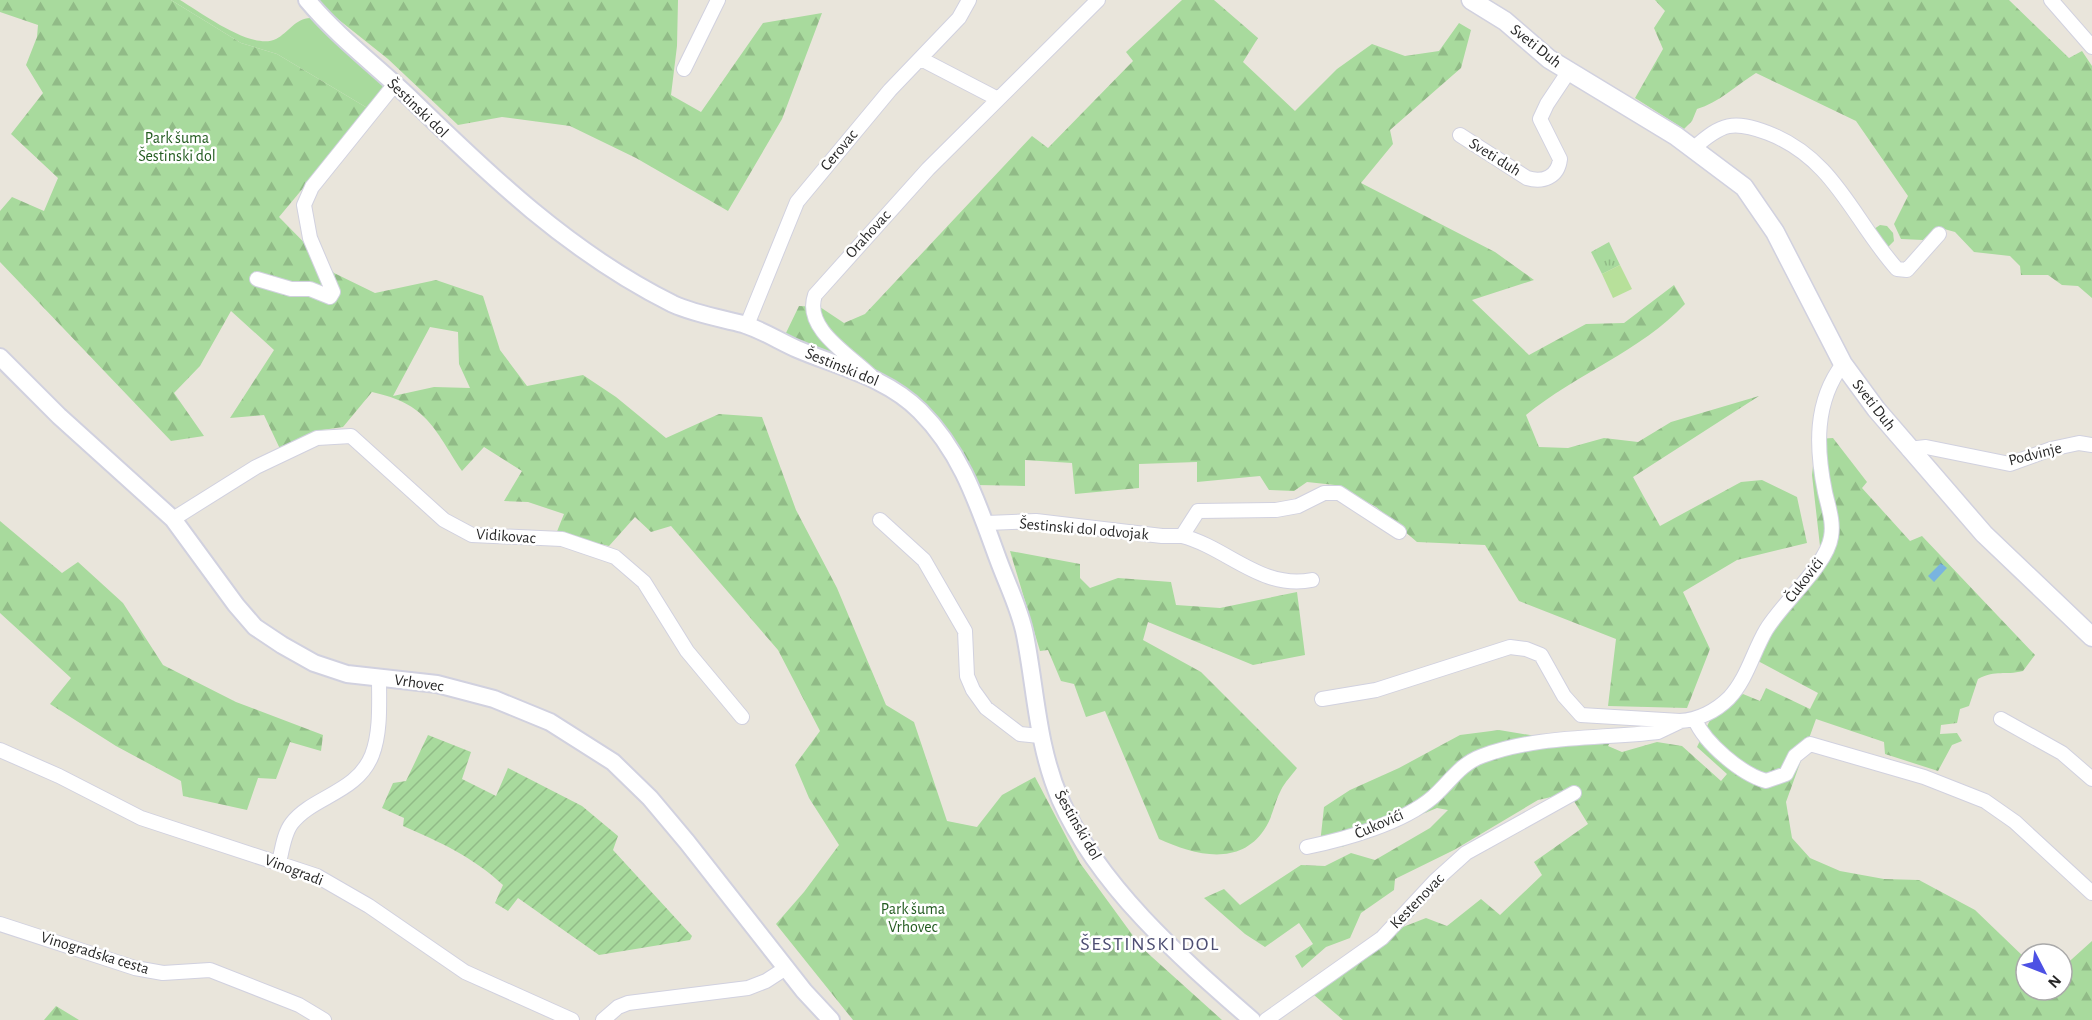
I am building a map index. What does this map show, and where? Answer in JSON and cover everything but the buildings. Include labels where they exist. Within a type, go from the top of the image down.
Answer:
[{"type":"main road","name":"Sveti Duh","points":[[1471,0],[1497,15],[1542,54],[1626,104],[1735,178],[1760,207],[1843,364],[1908,449],[1984,534],[2092,637]]},
{"type":"street","name":"Šestinski dol","points":[[307,0],[353,47],[509,193],[585,252],[676,306],[747,325],[799,350],[872,377],[910,401],[949,444],[967,476],[987,523],[1023,624],[1040,736],[1060,798],[1080,834],[1110,877],[1176,952],[1252,1020]]},
{"type":"street","points":[[684,69],[718,0]]},
{"type":"street","name":"Cerovac","points":[[747,325],[797,202],[890,90],[959,18],[969,0]]},
{"type":"street","name":"Orahovac","points":[[872,377],[823,331],[814,318],[812,305],[815,295],[884,216],[1098,0]]},
{"type":"street","points":[[2051,0],[2092,47]]},
{"type":"street","points":[[921,59],[998,99]]},
{"type":"street","name":"Sveti duh","points":[[1460,135],[1527,178],[1540,181],[1547,179],[1557,170],[1560,159],[1541,124],[1541,114],[1569,71]]},
{"type":"street","points":[[256,279],[291,289],[310,289],[330,297],[333,292],[310,238],[304,205],[312,187],[395,84]]},
{"type":"street","points":[[1694,148],[1721,127],[1742,124],[1784,139],[1825,169],[1897,269],[1907,270],[1939,234]]},
{"type":"street","name":"Vrhovec","points":[[0,357],[59,416],[173,519],[236,605],[255,627],[314,663],[347,674],[437,684],[494,699],[550,722],[613,762],[650,798],[786,968],[831,1020]]},
{"type":"street","name":"Čukovići","points":[[1322,699],[1376,690],[1510,647],[1526,649],[1541,655],[1564,696],[1581,715],[1680,721],[1695,720],[1719,706],[1735,690],[1766,629],[1827,552],[1832,527],[1819,462],[1818,436],[1829,388],[1843,364]]},
{"type":"street","name":"Vidikovac","points":[[173,519],[256,467],[317,438],[351,436],[444,520],[461,530],[483,537],[562,539],[615,557],[644,582],[687,651],[742,717]]},
{"type":"street","name":"Podvinje","points":[[1908,449],[1926,447],[2010,464],[2051,449],[2079,443],[2092,444]]},
{"type":"street","points":[[1182,536],[1198,511],[1276,510],[1298,506],[1324,493],[1339,494],[1399,532]]},
{"type":"street","points":[[880,520],[924,560],[965,630],[967,676],[973,690],[986,708],[1020,734],[1040,736]]},
{"type":"street","name":"Šestinski dol odvojak","points":[[987,523],[1036,521],[1162,536],[1182,536],[1275,581],[1295,583],[1311,580]]},
{"type":"street","points":[[279,863],[292,823],[344,789],[363,769],[372,755],[379,710],[379,677]]},
{"type":"street","points":[[2001,719],[2062,753],[2092,779]]},
{"type":"street","points":[[1695,720],[1706,740],[1760,780],[1772,781],[1786,774],[1795,756],[1810,744],[1924,777],[1985,801],[2015,822],[2092,893]]},
{"type":"street","name":"Čukovići","points":[[1307,847],[1365,833],[1414,809],[1433,798],[1459,768],[1480,757],[1527,744],[1658,732],[1680,721]]},
{"type":"street","name":"Vinogradi","points":[[0,750],[59,776],[141,818],[317,876],[369,906],[465,972],[572,1020]]},
{"type":"street","name":"Kestenovac","points":[[1266,1020],[1382,938],[1435,881],[1466,853],[1574,793]]},
{"type":"street","name":"Vinogradska cesta","points":[[0,924],[135,968],[163,973],[210,970],[299,1005],[324,1020]]},
{"type":"street","points":[[603,1020],[618,1007],[628,1003],[748,988],[766,981],[786,968]]},
{"type":"green space","points":[[0,0],[171,0],[241,43],[277,54],[369,109],[279,217],[334,273],[375,293],[436,280],[483,296],[500,350],[527,386],[583,375],[616,397],[666,438],[719,414],[762,417],[796,510],[837,588],[886,705],[914,722],[947,821],[977,827],[1002,795],[1035,777],[1080,863],[1142,948],[1222,1020],[853,1020],[776,924],[804,892],[839,845],[809,798],[795,765],[820,731],[778,650],[671,526],[651,532],[635,517],[609,546],[556,534],[564,514],[528,502],[504,501],[522,471],[484,447],[462,471],[427,420],[405,403],[372,392],[343,427],[315,431],[281,451],[264,415],[230,418],[274,350],[231,311],[200,366],[174,393],[204,436],[171,441],[0,262],[0,211],[12,197],[44,211],[58,178],[11,134],[43,93],[26,65],[37,37],[38,25],[0,12]],"holes":[[[430,327],[458,332],[459,364],[470,388],[434,387],[393,396]]]},
{"type":"green space","points":[[171,0],[180,0],[227,29],[254,40],[276,39],[300,20],[310,18],[383,86],[369,109],[277,54],[241,43]]},
{"type":"green space","points":[[314,0],[678,0],[677,46],[671,95],[701,112],[763,23],[822,13],[782,119],[728,211],[636,158],[570,126],[502,117],[458,125],[388,59]]},
{"type":"green space","points":[[1182,0],[1214,0],[1258,38],[1243,62],[1295,111],[1337,69],[1372,44],[1405,56],[1439,51],[1459,23],[1471,30],[1461,68],[1390,130],[1393,144],[1361,183],[1495,252],[1534,280],[1472,300],[1529,355],[1586,324],[1624,323],[1674,285],[1685,304],[1668,321],[1629,349],[1545,400],[1526,415],[1539,447],[1568,448],[1604,438],[1638,442],[1671,422],[1759,396],[1633,477],[1660,526],[1741,482],[1762,480],[1797,497],[1807,543],[1737,560],[1683,592],[1710,649],[1687,708],[1608,706],[1616,639],[1519,601],[1485,545],[1417,542],[1376,507],[1335,485],[1307,482],[1294,491],[1269,490],[1260,476],[1197,482],[1197,462],[1139,464],[1139,488],[1075,494],[1072,463],[1025,460],[1025,486],[976,485],[961,453],[943,427],[923,405],[900,387],[874,372],[785,335],[799,306],[820,307],[844,323],[865,314],[1032,136],[1048,148],[1133,61],[1126,52]]},
{"type":"green space","points":[[1655,0],[2009,0],[2069,58],[2082,51],[2092,66],[2092,298],[2078,286],[2062,285],[2048,275],[2021,275],[2020,266],[2010,256],[1974,252],[1955,232],[1937,227],[1923,240],[1901,239],[1894,224],[1908,196],[1856,121],[1756,73],[1720,98],[1697,109],[1692,121],[1684,129],[1635,98],[1663,49],[1654,28],[1665,11]]},
{"type":"green space","points":[[1880,225],[1887,226],[1893,233],[1894,241],[1887,248],[1874,229]]},
{"type":"green space","points":[[1609,242],[1620,265],[1602,274],[1591,252]]},
{"type":"green space","points":[[1620,265],[1632,289],[1613,298],[1602,274]]},
{"type":"green space","points":[[1833,438],[1867,482],[1862,488],[1910,541],[1922,536],[2035,655],[2023,671],[1990,674],[1978,679],[1969,706],[1960,709],[1957,723],[1941,725],[1940,734],[1957,733],[1962,741],[1952,745],[1938,771],[1885,754],[1884,742],[1816,719],[1786,802],[1792,838],[1810,858],[1840,871],[1884,879],[1919,880],[1975,910],[2014,947],[2014,1002],[2074,1002],[2074,957],[2092,941],[2092,1020],[1343,1020],[1314,995],[1403,927],[1426,918],[1447,926],[1481,899],[1500,915],[1542,875],[1534,862],[1588,824],[1569,793],[1538,800],[1454,850],[1395,879],[1394,890],[1361,913],[1350,938],[1326,947],[1302,968],[1295,956],[1313,944],[1299,923],[1265,947],[1245,934],[1204,898],[1224,889],[1240,905],[1301,865],[1325,866],[1351,853],[1375,860],[1430,828],[1448,810],[1437,808],[1342,847],[1320,844],[1324,807],[1350,790],[1399,768],[1460,735],[1499,730],[1542,737],[1615,733],[1608,746],[1622,752],[1657,742],[1682,746],[1721,781],[1727,774],[1697,747],[1713,714],[1743,694],[1760,701],[1766,688],[1810,709],[1818,693],[1758,661],[1786,604],[1822,564],[1812,475],[1816,439]]},
{"type":"green space","points":[[0,521],[62,573],[78,562],[123,603],[163,665],[236,702],[323,735],[321,751],[290,742],[276,779],[258,778],[247,810],[183,796],[181,781],[116,746],[50,704],[71,678],[0,613]]},
{"type":"green space","points":[[1010,551],[1080,564],[1080,578],[1090,588],[1118,578],[1171,582],[1176,605],[1220,608],[1297,592],[1305,655],[1253,665],[1148,622],[1143,640],[1201,672],[1297,768],[1281,790],[1267,825],[1254,842],[1229,853],[1215,854],[1187,850],[1159,839],[1105,711],[1086,717],[1074,684],[1061,681],[1048,650],[1040,651]]},
{"type":"green space","points":[[428,735],[471,752],[462,779],[496,796],[508,768],[582,806],[618,836],[613,850],[692,936],[690,940],[599,955],[518,898],[508,911],[495,903],[503,885],[492,875],[456,851],[403,826],[404,818],[382,808],[393,783],[406,781]]},
{"type":"green space","points":[[56,1006],[79,1020],[44,1020]]},
{"type":"water","points":[[1941,563],[1947,568],[1934,582],[1928,576]]},
{"type":"district","name":"ŠESTINSKI DOL","points":[[1150,944]]},
{"type":"park label","name":"Park šuma Šestinski dol","points":[[177,147]]},
{"type":"park label","name":"Park šuma Vrhovec","points":[[913,918]]}]
